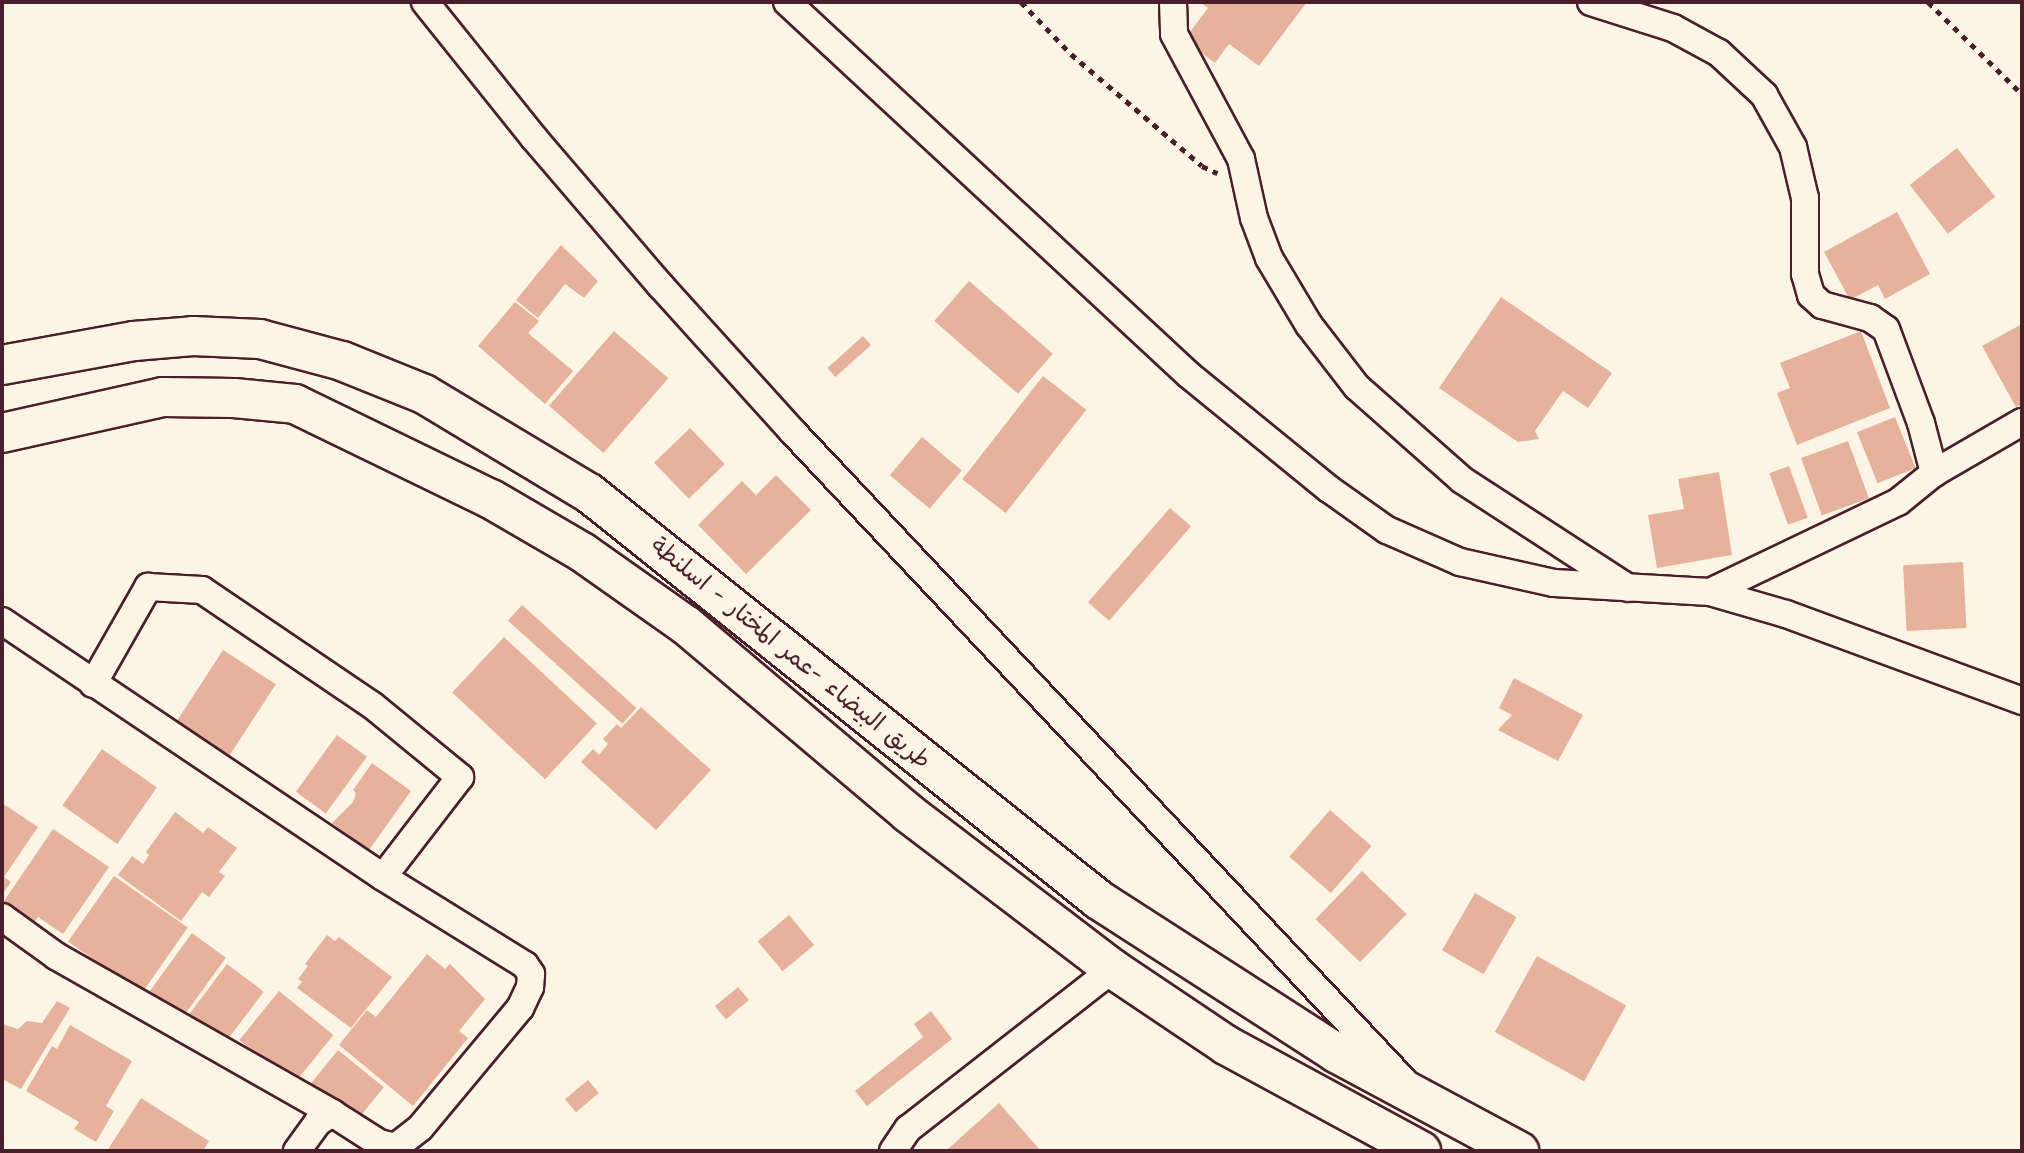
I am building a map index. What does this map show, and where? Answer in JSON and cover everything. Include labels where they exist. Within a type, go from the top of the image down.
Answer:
[{"type":"main road","name":"طريق البيضاء -عمر المختار - اسلنطة","points":[[2,365],[134,341],[193,336],[260,339],[342,361],[424,394],[589,493],[1099,900],[1336,1053],[1519,1151]]},
{"type":"main road","name":"طريق البيضاء -عمر المختار - اسلنطة","points":[[2,433],[163,397],[234,398],[295,404],[491,499],[569,544],[687,626],[908,813],[1113,969],[1226,1045],[1421,1151]]},
{"type":"street","points":[[425,2],[602,218],[783,421],[1422,1100]]},
{"type":"street","points":[[787,2],[1189,375],[1387,530],[1460,562],[1554,583],[1631,590],[1710,592],[1786,614],[2022,701]]},
{"type":"street","points":[[1173,2],[1174,34],[1241,159],[1254,218],[1269,258],[1309,325],[1357,387],[1462,480],[1631,590]]},
{"type":"street","points":[[1591,2],[1673,28],[1719,53],[1764,95],[1793,147],[1805,198],[1805,274],[1811,295],[1822,305],[1870,318],[1886,329],[1921,423],[1934,473]]},
{"type":"street","points":[[1710,592],[1898,502],[1934,473],[2022,422]]},
{"type":"street","points":[[93,684],[148,587],[202,590],[372,705],[460,777],[383,877]]},
{"type":"street","points":[[2,621],[383,877],[525,965],[531,974],[530,987],[520,1008],[420,1128],[396,1147],[379,1143],[332,1113],[56,956],[2,917]]},
{"type":"street","points":[[893,1151],[908,1129],[1113,969]]},
{"type":"street","points":[[297,1151],[318,1122],[332,1113]]},
{"type":"path","points":[[1021,2],[1071,54],[1202,166],[1250,189]]},
{"type":"path","points":[[1928,2],[2022,94]]},
{"type":"building","points":[[1200,2],[1307,2],[1259,66],[1229,44],[1215,63],[1184,40],[1208,8]]},
{"type":"building","points":[[1957,148],[1995,197],[1948,234],[1910,185]]},
{"type":"building","points":[[1897,212],[1930,274],[1885,299],[1878,285],[1850,300],[1824,252]]},
{"type":"building","points":[[561,245],[598,281],[584,298],[565,284],[538,318],[516,300]]},
{"type":"building","points":[[969,281],[1053,354],[1018,394],[934,321]]},
{"type":"building","points":[[1501,297],[1612,373],[1588,408],[1563,391],[1535,431],[1539,439],[1518,442],[1439,388]]},
{"type":"building","points":[[515,302],[539,321],[528,333],[573,371],[545,404],[478,346]]},
{"type":"building","points":[[2022,324],[2022,404],[2016,407],[1982,346]]},
{"type":"building","points":[[614,331],[668,378],[603,453],[549,406]]},
{"type":"building","points":[[1861,331],[1890,408],[1797,445],[1777,393],[1790,388],[1780,363]]},
{"type":"building","points":[[863,336],[871,345],[835,377],[827,368]]},
{"type":"building","points":[[1043,376],[1086,410],[1006,513],[962,479]]},
{"type":"building","points":[[1895,417],[1916,468],[1878,483],[1857,432]]},
{"type":"building","points":[[690,428],[725,464],[689,499],[654,463]]},
{"type":"building","points":[[922,437],[962,470],[930,509],[890,475]]},
{"type":"building","points":[[1848,441],[1869,498],[1822,515],[1801,458]]},
{"type":"building","points":[[1789,466],[1808,518],[1788,525],[1769,473]]},
{"type":"building","points":[[1719,472],[1732,555],[1657,568],[1648,515],[1684,509],[1678,479]]},
{"type":"building","points":[[776,475],[811,510],[746,574],[698,525],[742,481],[756,495]]},
{"type":"building","points":[[1170,508],[1191,526],[1109,621],[1088,602]]},
{"type":"building","points":[[1963,562],[1966,628],[1907,631],[1903,565]]},
{"type":"building","points":[[522,605],[636,708],[622,724],[508,621]]},
{"type":"building","points":[[504,637],[597,724],[545,779],[452,693]]},
{"type":"building","points":[[223,650],[276,684],[228,757],[176,723]]},
{"type":"building","points":[[1514,678],[1583,715],[1558,761],[1498,730],[1512,715],[1499,708]]},
{"type":"building","points":[[641,707],[711,770],[656,830],[581,762],[593,749],[599,755],[608,744],[603,739],[617,724],[621,728]]},
{"type":"building","points":[[337,735],[367,757],[326,813],[296,792]]},
{"type":"building","points":[[102,749],[157,787],[117,844],[62,806]]},
{"type":"building","points":[[372,763],[411,791],[369,850],[332,823],[353,802],[356,793],[353,790]]},
{"type":"building","points":[[2,803],[38,827],[4,877],[11,882],[2,895]]},
{"type":"building","points":[[1330,810],[1372,846],[1331,893],[1289,857]]},
{"type":"building","points":[[175,812],[203,833],[208,827],[237,848],[219,872],[225,876],[209,897],[202,892],[181,921],[118,875],[132,856],[143,864],[149,855],[146,852]]},
{"type":"building","points":[[53,829],[109,867],[63,934],[38,917],[29,930],[2,904]]},
{"type":"building","points":[[1362,871],[1407,914],[1360,962],[1315,919]]},
{"type":"building","points":[[114,876],[188,928],[142,993],[68,942]]},
{"type":"building","points":[[1475,893],[1517,917],[1484,974],[1442,950]]},
{"type":"building","points":[[789,915],[814,945],[783,971],[758,941]]},
{"type":"building","points":[[192,933],[226,958],[180,1022],[146,997]]},
{"type":"building","points":[[327,935],[335,941],[339,937],[392,977],[351,1028],[297,988],[302,982],[298,979],[308,966],[305,964]]},
{"type":"building","points":[[427,954],[445,969],[450,964],[485,999],[459,1031],[468,1038],[413,1106],[339,1045],[367,1010],[376,1017]]},
{"type":"building","points":[[1537,956],[1626,1005],[1584,1082],[1495,1032]]},
{"type":"building","points":[[227,964],[264,992],[224,1044],[187,1017]]},
{"type":"building","points":[[738,987],[749,1000],[726,1019],[715,1006]]},
{"type":"building","points":[[279,991],[333,1035],[294,1084],[239,1040]]},
{"type":"building","points":[[57,1001],[70,1008],[21,1089],[2,1079],[2,1024],[18,1029],[27,1021],[42,1023]]},
{"type":"building","points":[[931,1011],[952,1039],[867,1106],[855,1091],[923,1037],[914,1024]]},
{"type":"building","points":[[70,1025],[132,1061],[106,1106],[114,1111],[96,1142],[74,1129],[79,1122],[26,1091],[52,1046],[57,1049]]},
{"type":"building","points":[[338,1050],[384,1087],[356,1122],[310,1085]]},
{"type":"building","points":[[588,1080],[599,1093],[576,1112],[565,1099]]},
{"type":"building","points":[[141,1098],[209,1141],[203,1151],[107,1151]]},
{"type":"building","points":[[999,1103],[1041,1151],[949,1151],[948,1149]]}]
